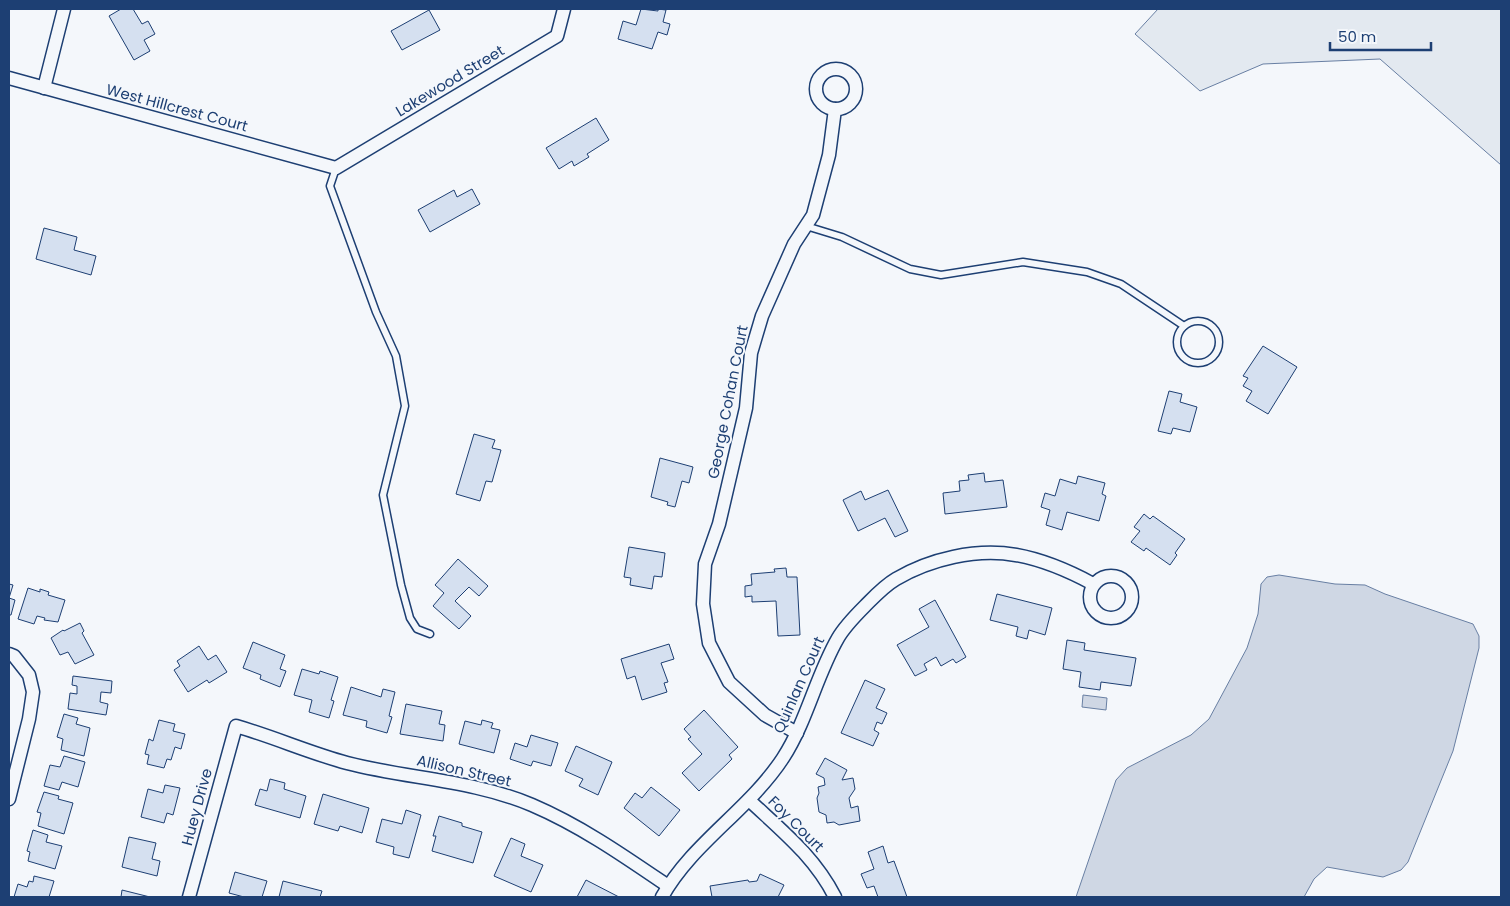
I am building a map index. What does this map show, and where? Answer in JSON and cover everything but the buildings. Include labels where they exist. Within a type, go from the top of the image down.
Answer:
[{"type":"street","points":[[44,88],[64,9]]},
{"type":"street","name":"Lakewood Street","points":[[336,168],[557,36],[564,9]]},
{"type":"street","name":"West Hillcrest Court","points":[[9,78],[336,168]]},
{"type":"street","name":"George Cohan Court","points":[[798,733],[765,715],[729,682],[709,643],[703,604],[705,564],[719,524],[746,408],[750,353],[762,316],[794,244],[813,215],[829,155],[835,109]]},
{"type":"street","name":"Quinlan Court","points":[[662,897],[668,886],[697,851],[749,800],[783,758],[798,733],[821,671],[838,637],[872,599],[895,579],[935,561],[994,553],[1042,561],[1070,571],[1094,584]]},
{"type":"street","points":[[9,654],[14,656],[29,675],[32,692],[29,719],[9,799]]},
{"type":"street","name":"Allison Street","points":[[236,726],[347,763],[450,781],[494,792],[530,804],[569,822],[668,886]]},
{"type":"street","name":"Huey Drive","points":[[189,897],[236,726]]},
{"type":"street","name":"Foy Court","points":[[749,800],[807,854],[835,897]]},
{"type":"lane","points":[[336,168],[330,186],[342,224],[376,312],[396,356],[405,406],[383,495],[401,585],[410,618],[417,629],[430,634]]},
{"type":"lane","points":[[806,226],[842,237],[910,269],[942,275],[1023,262],[1087,272],[1121,284],[1184,326]]},
{"type":"lane","points":[[1196,321],[1204,322],[1215,329],[1219,342],[1218,349],[1209,360],[1203,363],[1196,363],[1183,357],[1179,352],[1177,338],[1184,326],[1196,321]]},
{"type":"shaded area","points":[[1158,9],[1501,9],[1501,165],[1380,59],[1263,64],[1200,91],[1135,34]]},
{"type":"shaded area","points":[[1279,575],[1335,584],[1365,585],[1385,594],[1473,624],[1479,636],[1479,648],[1453,751],[1408,862],[1401,870],[1383,877],[1327,867],[1314,879],[1304,897],[1076,897],[1116,780],[1127,768],[1191,735],[1209,719],[1247,648],[1258,614],[1261,584],[1267,577]]},
{"type":"shaded area","points":[[1083,695],[1107,698],[1106,710],[1082,707]]}]
